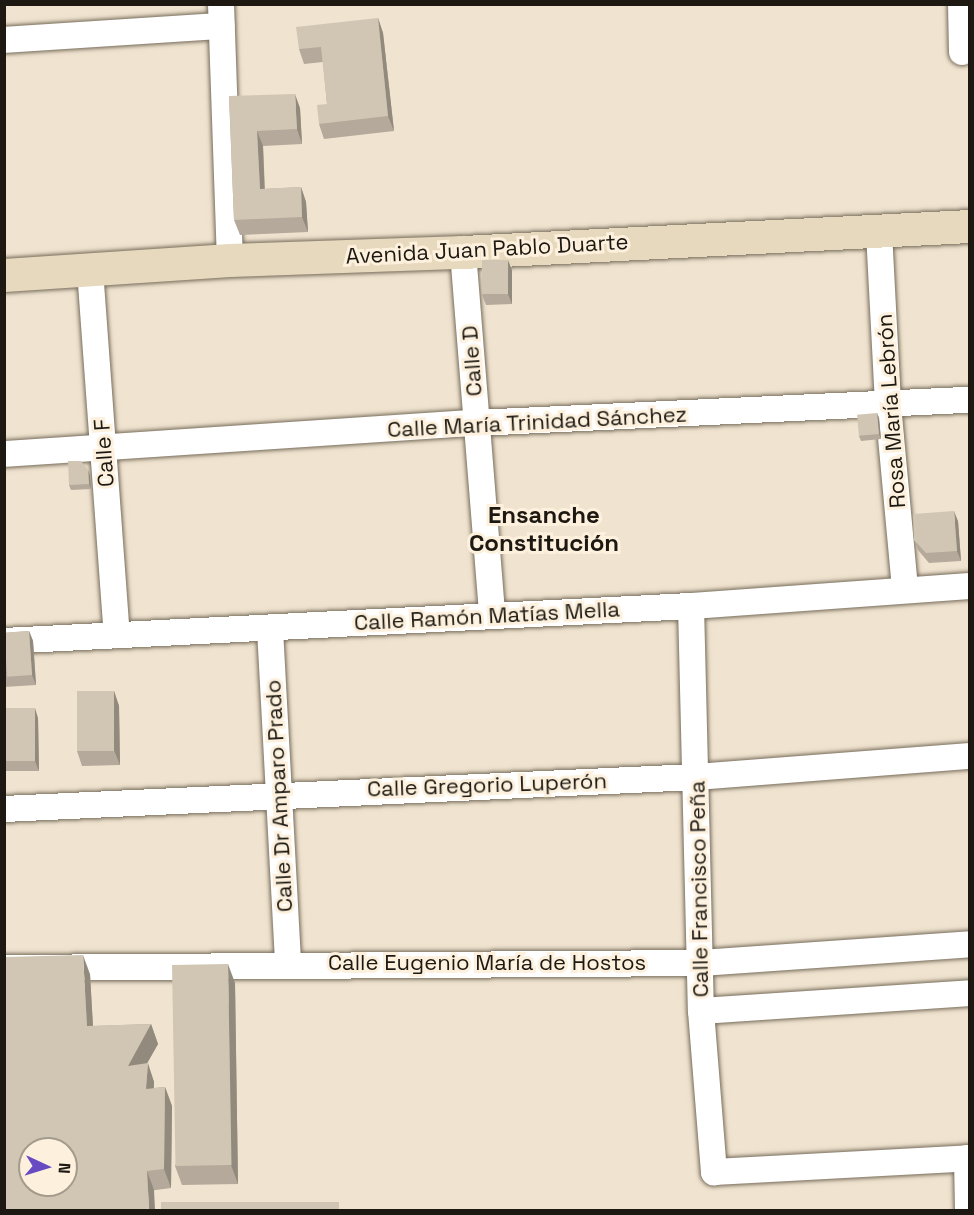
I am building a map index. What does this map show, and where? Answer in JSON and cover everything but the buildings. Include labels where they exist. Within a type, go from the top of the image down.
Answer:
[{"type":"main road","name":"Avenida Juan Pablo Duarte","points":[[4,274],[230,260],[463,252],[969,226]]},
{"type":"street","points":[[961,4],[962,52]]},
{"type":"street","points":[[4,40],[222,15],[230,260]]},
{"type":"street","name":"Rosa María Lebrón","points":[[879,232],[888,405],[905,589]]},
{"type":"street","name":"Calle D","points":[[463,252],[492,613]]},
{"type":"street","name":"Calle F","points":[[90,270],[117,635]]},
{"type":"street","name":"Calle María Trinidad Sánchez","points":[[4,454],[104,450],[476,423],[969,400]]},
{"type":"street","name":"Calle Ramón Matías Mella","points":[[4,641],[270,629],[492,613],[691,606],[969,586]]},
{"type":"street","name":"Calle Francisco Peña","points":[[691,606],[701,1011],[714,1172],[968,1158]]},
{"type":"street","name":"Calle Dr Amparo Prado","points":[[270,629],[281,793],[288,963]]},
{"type":"street","name":"Calle Gregorio Luperón","points":[[4,808],[281,793],[696,777],[969,756]]},
{"type":"street","name":"Calle Eugenio María de Hostos","points":[[4,968],[288,963],[701,963],[969,944]]},
{"type":"street","points":[[701,1011],[969,993]]},
{"type":"street","points":[[968,1158],[968,1210]]},
{"type":"district","name":"Ensanche Constitución","points":[[544,529]]}]
